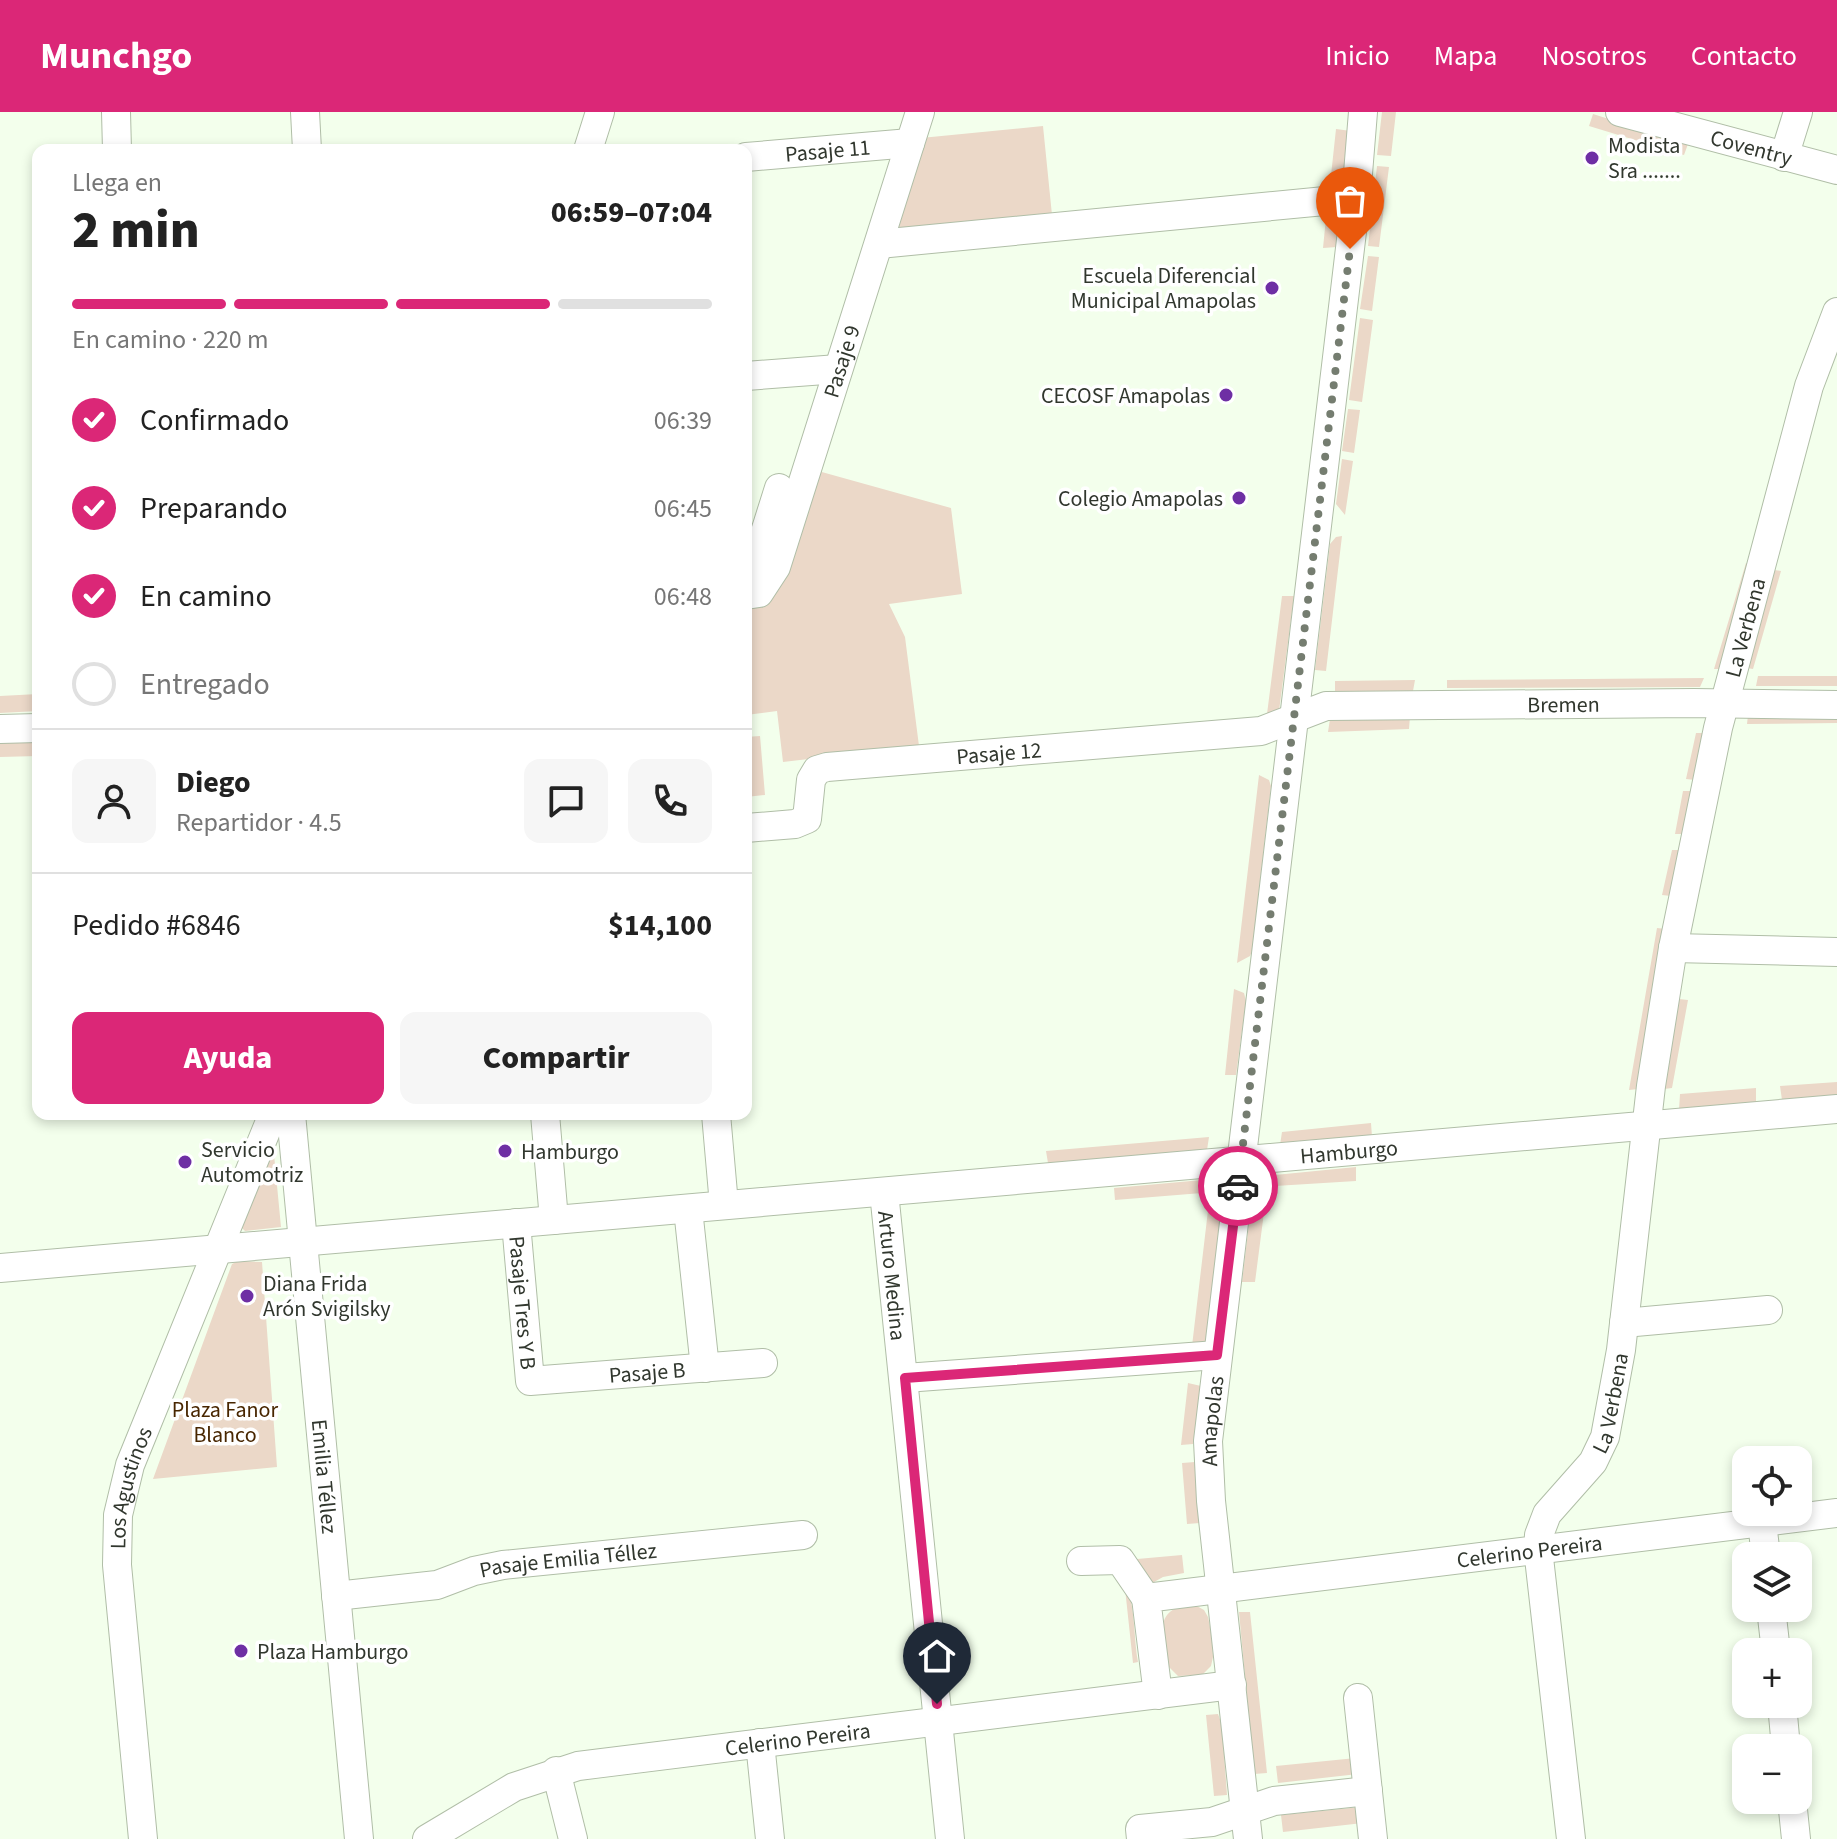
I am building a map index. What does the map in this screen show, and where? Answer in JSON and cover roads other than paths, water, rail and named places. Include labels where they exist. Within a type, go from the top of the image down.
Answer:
[{"type":"street","points":[[116,112],[117,144]]},
{"type":"street","points":[[305,112],[307,144]]},
{"type":"street","points":[[590,144],[600,112]]},
{"type":"street","name":"Pasaje 9","points":[[752,594],[759,593],[776,567],[920,112]]},
{"type":"street","name":"Amapolas","points":[[1247,1825],[1211,1501],[1208,1441],[1356,198],[1363,112]]},
{"type":"street","name":"Coventry","points":[[1620,112],[1837,170]]},
{"type":"street","points":[[1784,157],[1798,112]]},
{"type":"street","name":"Pasaje 11","points":[[752,156],[910,143]]},
{"type":"street","points":[[879,244],[1356,198]]},
{"type":"street","name":"La Verbena","points":[[1571,1839],[1538,1549],[1539,1535],[1547,1514],[1593,1462],[1605,1437],[1613,1406],[1646,1127],[1673,948],[1724,703],[1809,386],[1837,312]]},
{"type":"street","points":[[752,376],[838,369]]},
{"type":"street","points":[[752,569],[779,488]]},
{"type":"street","name":"Bremen","points":[[1294,719],[1326,706],[1837,705]]},
{"type":"street","name":"Pasaje 12","points":[[752,828],[795,824],[807,819],[811,780],[817,770],[827,767],[1261,731],[1294,719]]},
{"type":"street","points":[[0,729],[32,728]]},
{"type":"street","points":[[1673,948],[1837,952]]},
{"type":"street","name":"Hamburgo","points":[[0,1268],[1837,1109]]},
{"type":"street","name":"Los Agustinos","points":[[143,1839],[117,1565],[118,1515],[130,1465],[271,1120]]},
{"type":"street","name":"Emilia Téllez","points":[[292,1120],[359,1839]]},
{"type":"street","points":[[546,1120],[554,1220]]},
{"type":"street","points":[[717,1120],[724,1205]]},
{"type":"street","name":"Arturo Medina","points":[[884,1192],[950,1839]]},
{"type":"street","points":[[688,1209],[705,1368]]},
{"type":"street","name":"Pasaje Tres Y B","points":[[516,1223],[530,1381]]},
{"type":"street","points":[[1624,1323],[1768,1310]]},
{"type":"street","points":[[905,1378],[1217,1355]]},
{"type":"street","name":"Pasaje B","points":[[530,1381],[763,1363]]},
{"type":"street","name":"Celerino Pereira","points":[[1812,1516],[1837,1513]]},
{"type":"street","name":"Celerino Pereira","points":[[1222,1589],[1736,1526]]},
{"type":"street","name":"Pasaje Emilia Téllez","points":[[336,1596],[437,1585],[474,1571],[503,1565],[803,1535]]},
{"type":"street","points":[[1081,1561],[1120,1560],[1146,1598],[1158,1695]]},
{"type":"street","points":[[1146,1598],[1222,1589]]},
{"type":"street","name":"Celerino Pereira","points":[[427,1839],[514,1787],[556,1771],[601,1762],[1232,1685]]},
{"type":"street","points":[[1358,1698],[1373,1839]]},
{"type":"street","points":[[760,1743],[770,1839]]},
{"type":"street","points":[[556,1771],[573,1839]]},
{"type":"street","points":[[1141,1839],[1140,1829],[1212,1822],[1247,1825],[1274,1801],[1368,1791]]},
{"type":"street","points":[[1793,1814],[1796,1839]]},
{"type":"place","name":"Modista Sra .......","points":[[1592,158]]},
{"type":"place","name":"Escuela Diferencial Municipal Amapolas","points":[[1272,288]]},
{"type":"place","name":"CECOSF Amapolas","points":[[1226,395]]},
{"type":"place","name":"Colegio Amapolas","points":[[1239,498]]},
{"type":"place","name":"Hamburgo","points":[[505,1151]]},
{"type":"place","name":"Servicio Automotriz","points":[[185,1162]]},
{"type":"place","name":"Diana Frida Arón Svigilsky","points":[[247,1296]]},
{"type":"place","name":"Plaza Hamburgo","points":[[241,1651]]},
{"type":"park label","name":"Plaza Fanor Blanco","points":[[225,1422]]}]
